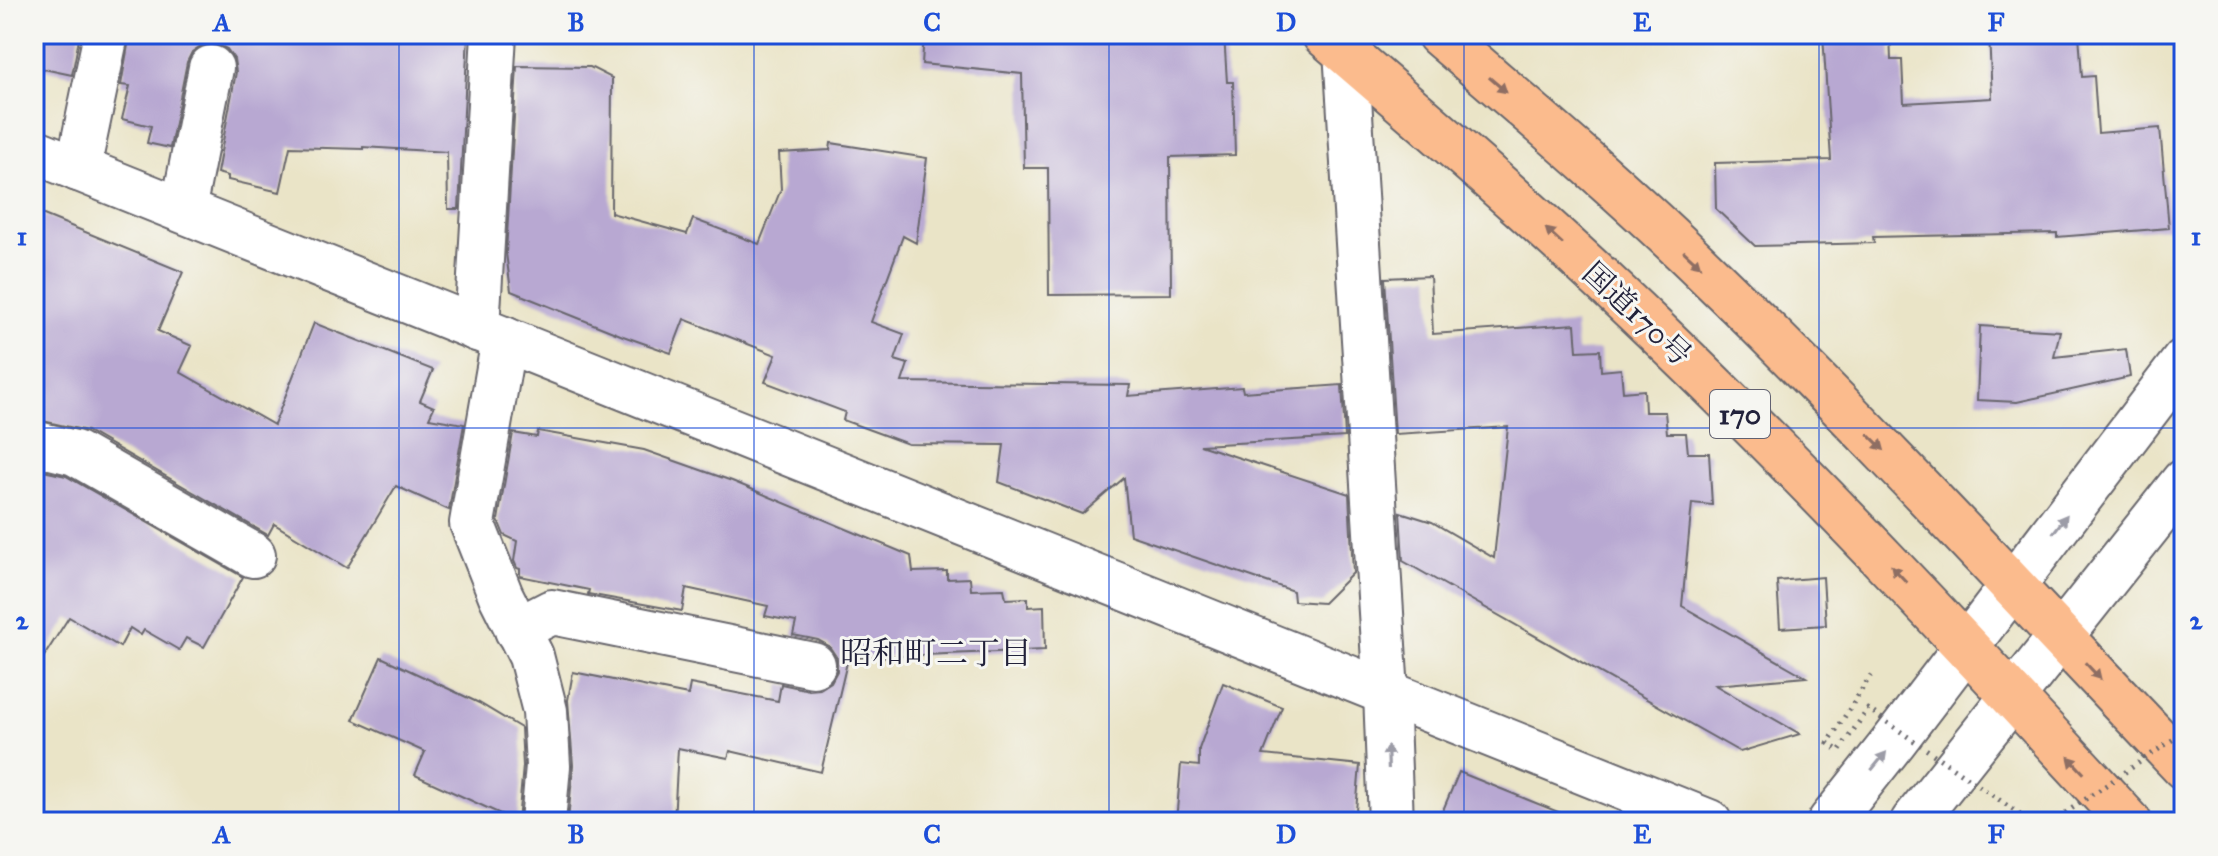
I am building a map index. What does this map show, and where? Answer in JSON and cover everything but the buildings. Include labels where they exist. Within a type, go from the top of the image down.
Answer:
[{"type":"highway","name":"170","points":[[1439,34],[1569,145],[1709,275],[1908,475],[2184,767]]},
{"type":"highway","name":"国道170号","points":[[1339,41],[1654,329],[1846,518],[2129,822]]},
{"type":"street","points":[[78,169],[106,34]]},
{"type":"street","points":[[494,34],[490,334],[472,523],[501,596],[531,656],[545,711],[548,766],[543,822]]},
{"type":"street","points":[[1339,41],[1386,693],[1391,822]]},
{"type":"street","points":[[183,210],[211,68]]},
{"type":"street","points":[[34,151],[1709,822]]},
{"type":"street","points":[[1830,822],[2184,361]]},
{"type":"street","points":[[34,443],[75,453],[253,555]]},
{"type":"street","points":[[1913,822],[2184,481]]},
{"type":"street","points":[[517,630],[552,612],[813,665]]},
{"type":"path","points":[[1871,675],[1828,743],[1839,751],[1868,709],[2031,822]]},
{"type":"path","points":[[2052,822],[2184,732]]},
{"type":"district","name":"昭和町二丁目","points":[[936,653]]}]
